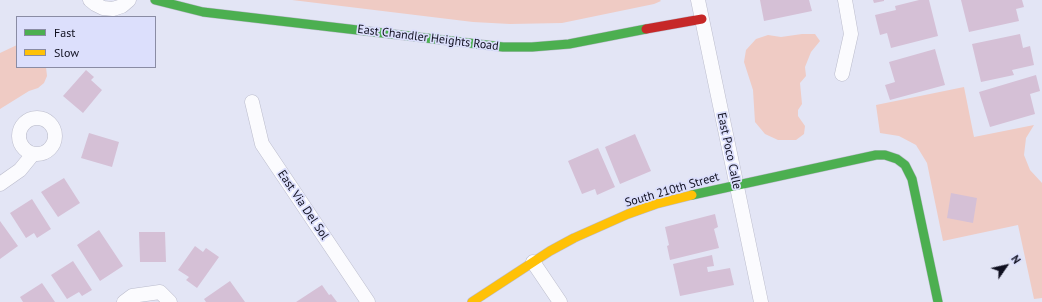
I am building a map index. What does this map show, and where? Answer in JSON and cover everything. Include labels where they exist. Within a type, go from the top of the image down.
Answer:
[{"type":"street","points":[[90,0],[103,8],[113,9],[122,6],[130,0]]},
{"type":"street","name":"East Chandler Heights Road","points":[[155,0],[203,12],[503,47],[532,47],[569,44],[702,19]]},
{"type":"street","name":"East Poco Calle","points":[[698,0],[761,302]]},
{"type":"street","points":[[842,74],[851,34],[845,0]]},
{"type":"street","name":"East Via Del Sol","points":[[252,102],[262,144],[368,302]]},
{"type":"street","points":[[0,184],[20,170],[33,154]]},
{"type":"street","name":"South 210th Street","points":[[472,302],[533,262],[574,238],[628,214],[685,196],[736,184],[876,155],[885,155],[897,159],[905,165],[912,179],[938,302]]},
{"type":"street","points":[[533,262],[560,302]]},
{"type":"street","points":[[124,302],[132,296],[160,292],[170,302]]},
{"type":"shaded area","points":[[292,0],[661,1],[654,4],[562,23],[510,24],[473,22]]},
{"type":"shaded area","points":[[815,34],[820,41],[811,52],[805,67],[806,76],[800,83],[802,104],[798,110],[798,116],[805,126],[804,134],[796,140],[778,140],[765,134],[755,122],[753,90],[744,62],[746,50],[756,39],[768,35],[781,37]]},
{"type":"shaded area","points":[[16,45],[16,68],[46,68],[47,76],[44,83],[38,88],[29,91],[0,109],[0,53]]},
{"type":"shaded area","points":[[964,87],[974,137],[1034,125],[1026,138],[1024,155],[1030,170],[1042,183],[1042,298],[1034,299],[1018,225],[943,241],[927,163],[916,145],[899,136],[880,133],[876,105]]},
{"type":"building","points":[[760,0],[809,0],[812,11],[764,21]]},
{"type":"building","points":[[873,0],[884,0],[884,1],[874,3]]},
{"type":"building","points":[[919,0],[929,0],[938,36],[891,48],[887,33],[880,35],[875,15],[896,10],[895,6]]},
{"type":"building","points":[[961,0],[1022,0],[1024,7],[1016,9],[1019,21],[969,32]]},
{"type":"building","points":[[1020,34],[1023,48],[1030,46],[1034,65],[1012,70],[1014,75],[981,82],[972,44]]},
{"type":"building","points":[[935,49],[945,85],[890,100],[885,85],[895,82],[889,62]]},
{"type":"building","points":[[86,70],[94,77],[91,80],[102,90],[83,113],[63,96]]},
{"type":"building","points":[[1036,75],[1040,91],[1030,94],[1035,114],[990,127],[979,92]]},
{"type":"building","points":[[89,133],[119,142],[112,167],[81,158]]},
{"type":"building","points":[[635,134],[651,171],[620,184],[605,147]]},
{"type":"building","points":[[598,148],[615,187],[597,195],[595,189],[582,194],[568,161]]},
{"type":"building","points":[[64,178],[80,203],[58,217],[41,192]]},
{"type":"building","points":[[951,193],[977,198],[973,223],[947,218]]},
{"type":"building","points":[[32,199],[51,229],[37,238],[34,233],[26,238],[10,213]]},
{"type":"building","points":[[715,214],[718,227],[714,229],[719,248],[670,260],[667,246],[669,245],[665,227]]},
{"type":"building","points":[[0,221],[18,246],[0,259]]},
{"type":"building","points":[[99,230],[123,266],[100,281],[77,245]]},
{"type":"building","points":[[139,232],[165,232],[166,262],[140,262]]},
{"type":"building","points":[[195,246],[203,252],[206,248],[219,257],[197,288],[186,280],[189,277],[178,270]]},
{"type":"building","points":[[712,255],[714,266],[707,267],[708,272],[730,268],[734,285],[680,296],[673,264]]},
{"type":"building","points":[[73,261],[92,290],[82,296],[79,292],[67,299],[51,275]]},
{"type":"building","points":[[230,281],[245,302],[206,302],[204,299]]},
{"type":"building","points":[[42,283],[55,302],[23,302],[20,297]]},
{"type":"building","points":[[322,285],[329,295],[331,294],[337,302],[296,302]]},
{"type":"traffic: fast","points":[[155,0],[203,12],[503,47],[532,47],[569,44],[646,29]]},
{"type":"traffic: fast","points":[[692,195],[876,155],[885,155],[897,159],[905,165],[912,179],[938,302]]},
{"type":"traffic: slow","points":[[472,302],[550,251],[574,238],[628,214],[656,204],[692,195]]},
{"type":"traffic: jam","points":[[646,29],[702,19]]}]
